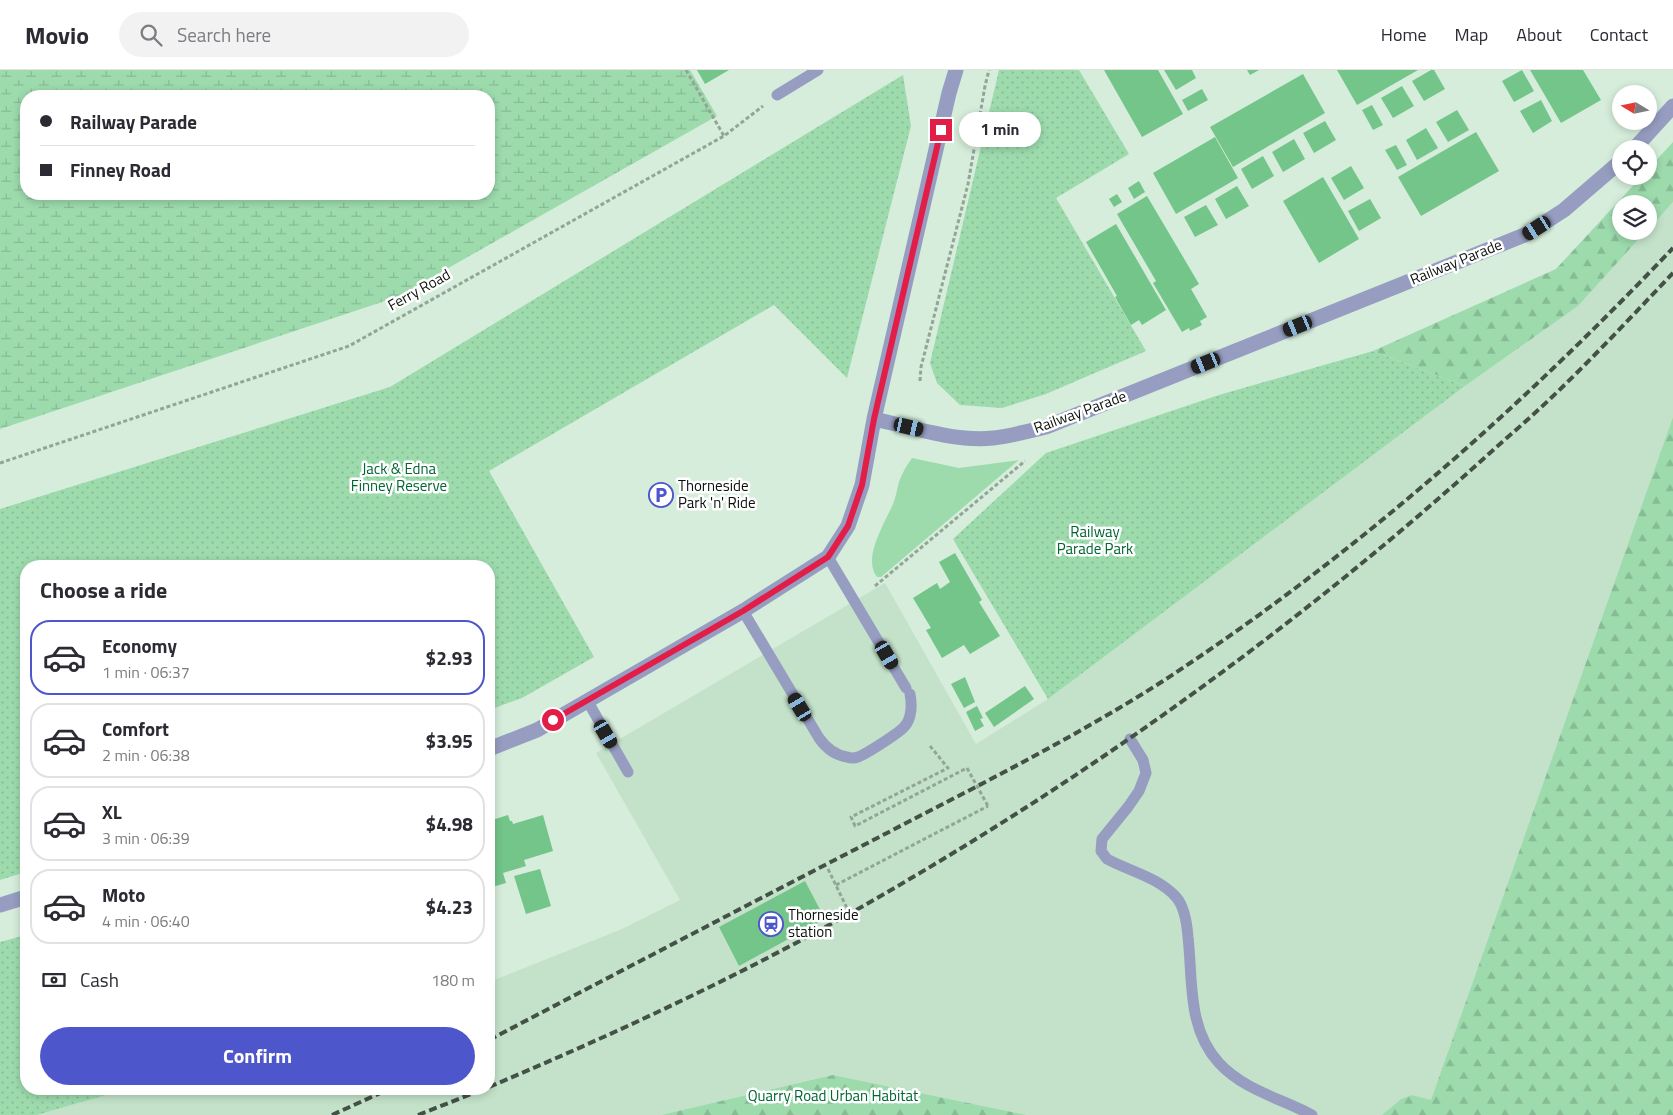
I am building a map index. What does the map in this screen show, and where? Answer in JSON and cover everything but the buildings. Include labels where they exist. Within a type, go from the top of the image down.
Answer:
[{"type":"street","points":[[495,747],[536,730],[743,611],[828,557],[848,526],[862,485],[874,419],[949,93],[956,70]]},
{"type":"street","points":[[1642,140],[1673,106]]},
{"type":"street","name":"Railway Parade","points":[[874,419],[947,435],[971,438],[992,438],[1046,427],[1527,234],[1564,210],[1612,170]]},
{"type":"street","points":[[0,905],[20,899]]},
{"type":"lane","points":[[778,95],[818,70]]},
{"type":"lane","points":[[743,611],[826,748],[837,755],[848,758],[858,757],[904,727],[910,715],[912,702],[908,691],[828,557]]},
{"type":"lane","points":[[587,700],[628,772]]},
{"type":"lane","points":[[1130,739],[1143,760],[1146,772],[1134,799],[1102,839],[1101,851],[1107,858],[1161,884],[1177,898],[1186,920],[1193,1010],[1205,1044],[1219,1063],[1235,1077],[1261,1093],[1312,1115]]},
{"type":"path","points":[[686,70],[724,136]]},
{"type":"path","points":[[920,381],[921,367],[968,184],[989,70]]},
{"type":"path","name":"Ferry Road","points":[[0,463],[349,346],[724,136],[778,95]]},
{"type":"path","points":[[875,586],[1025,461]]},
{"type":"path","points":[[836,885],[988,806],[968,768],[855,826],[851,817],[948,768],[930,746]]},
{"type":"path","points":[[828,869],[847,908]]},
{"type":"shaded area","points":[[1673,202],[1673,417],[1431,1101],[1412,1095],[1401,1099],[1382,1115],[1027,1115],[833,1075],[661,1115],[37,1115],[106,1095],[495,1095],[495,980],[622,929],[680,900],[596,753],[885,583],[976,744],[1048,699],[1465,386],[1578,306],[1638,240],[1657,240],[1657,220]]},
{"type":"green space","points":[[0,70],[690,70],[717,116],[397,297],[0,429]]},
{"type":"green space","points":[[999,70],[1079,70],[1129,154],[1056,198],[1146,351],[1046,394],[1002,408],[960,405],[937,383],[930,363]]},
{"type":"green space","name":"Jack & Edna Finney Reserve","points":[[903,75],[911,126],[847,378],[774,305],[489,471],[594,657],[522,698],[495,708],[495,560],[20,560],[20,874],[0,880],[0,509],[390,387]]},
{"type":"green space","points":[[1673,142],[1673,202],[1657,220],[1657,195],[1624,195],[1634,185],[1657,185],[1657,159]]},
{"type":"green space","points":[[1612,208],[1612,240],[1638,240],[1578,306],[1465,386],[1373,351],[1556,269]]},
{"type":"green space","name":"Railway Parade Park","points":[[1373,351],[1465,386],[1048,699],[953,539],[1046,453],[1219,395]]},
{"type":"green space","points":[[1673,417],[1673,1115],[1382,1115],[1401,1099],[1412,1095],[1431,1100]]},
{"type":"green space","points":[[912,458],[959,468],[1019,460],[881,577],[877,577],[873,569],[872,560],[876,540],[894,501],[900,479]]},
{"type":"green space","points":[[20,937],[20,1095],[106,1095],[37,1115],[0,1115],[0,942]]},
{"type":"green space","name":"Quarry Road Urban Habitat","points":[[833,1075],[1027,1115],[661,1115]]},
{"type":"railway","points":[[495,1037],[1026,760],[1095,722],[1163,681],[1300,585],[1430,479],[1555,367],[1673,248]]},
{"type":"railway","points":[[495,1084],[717,984],[805,938],[933,865],[1016,814],[1098,760],[1256,647],[1407,525],[1551,398],[1598,352],[1673,273]]},
{"type":"railway","points":[[332,1115],[376,1095]]},
{"type":"railway","points":[[418,1115],[469,1095]]},
{"type":"place","name":"Thorneside Park 'n' Ride","points":[[661,495]]},
{"type":"place","name":"Thorneside station","points":[[771,924]]},
{"type":"route","points":[[553,720],[743,611],[828,557],[848,526],[862,485],[874,419],[941,130]]}]
